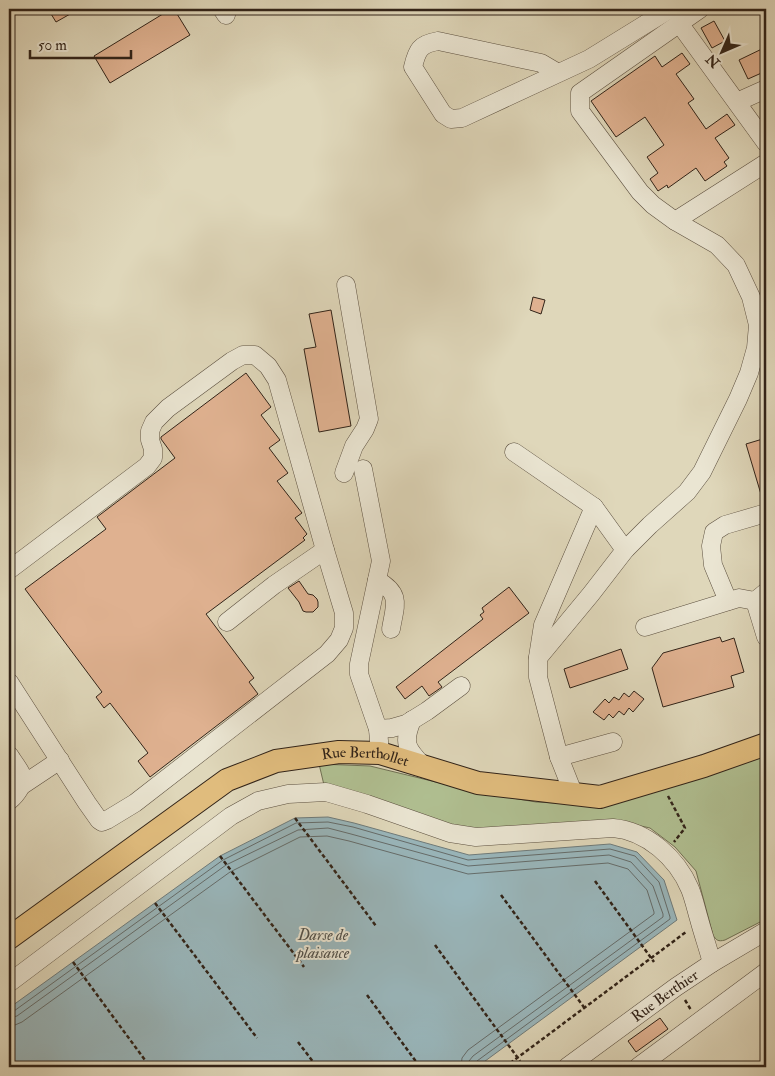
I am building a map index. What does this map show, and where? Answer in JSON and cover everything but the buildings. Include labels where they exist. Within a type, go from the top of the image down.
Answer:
[{"type":"main road","name":"Rue Berthollet","points":[[9,938],[227,780],[276,761],[339,752],[380,753],[478,783],[600,798],[704,766],[766,744]]},
{"type":"street","points":[[558,73],[541,63],[438,42],[427,43],[416,53],[413,67],[443,114],[451,119],[462,118],[589,59],[674,16],[700,9]]},
{"type":"street","points":[[674,16],[766,143]]},
{"type":"street","points":[[538,658],[625,550],[687,492],[702,472],[738,399],[756,348],[758,325],[751,297],[736,265],[716,246],[653,205],[640,192],[580,111],[580,93],[674,16]]},
{"type":"street","points":[[737,102],[766,89]]},
{"type":"street","points":[[675,221],[766,163]]},
{"type":"street","points":[[344,473],[354,446],[369,419],[346,285]]},
{"type":"street","points":[[9,570],[147,466],[153,458],[154,449],[150,440],[150,431],[154,422],[168,408],[232,361],[244,356],[255,355],[268,366],[277,380],[344,613],[344,628],[339,640],[327,654],[134,803],[102,822],[87,803],[9,682]]},
{"type":"street","points":[[514,452],[594,507],[625,550]]},
{"type":"street","points":[[363,469],[381,561],[358,664],[359,674],[378,729],[380,753]]},
{"type":"street","points":[[574,795],[559,757],[538,677],[538,658],[543,625],[594,507]]},
{"type":"street","points":[[728,601],[714,565],[711,546],[714,532],[725,525],[766,514]]},
{"type":"street","points":[[227,622],[274,585],[325,550]]},
{"type":"street","points":[[377,580],[392,591],[396,601],[391,628]]},
{"type":"street","points":[[645,627],[739,598],[763,599],[766,637]]},
{"type":"street","points":[[378,729],[406,724],[461,686]]},
{"type":"street","points":[[412,720],[407,731],[406,742],[410,753],[424,766]]},
{"type":"street","points":[[559,757],[613,742]]},
{"type":"street","points":[[9,755],[22,776],[15,796],[9,801]]},
{"type":"street","points":[[20,786],[60,760]]},
{"type":"street","points":[[9,984],[231,816],[258,801],[288,794],[326,792],[450,833],[476,837],[613,828],[625,829],[639,835],[652,842],[665,853],[683,875],[690,890],[712,963]]},
{"type":"street","name":"Rue Berthier","points":[[568,1067],[676,987],[766,931]]},
{"type":"street","points":[[638,1067],[766,972]]},
{"type":"path","points":[[659,780],[685,828],[665,853]]},
{"type":"path","points":[[295,818],[376,926]]},
{"type":"path","points":[[220,856],[304,967]]},
{"type":"path","points":[[595,881],[654,962]]},
{"type":"path","points":[[501,895],[586,1009]]},
{"type":"path","points":[[155,903],[258,1038]]},
{"type":"path","points":[[505,1067],[519,1060],[699,922]]},
{"type":"path","points":[[435,945],[519,1060]]},
{"type":"path","points":[[73,962],[150,1067]]},
{"type":"path","points":[[367,995],[420,1067]]},
{"type":"path","points":[[298,1042],[317,1067]]},
{"type":"green space","points":[[766,753],[766,919],[721,941],[713,935],[696,871],[675,847],[650,828],[615,820],[478,829],[453,826],[324,785],[319,764],[370,766],[477,792],[536,802],[592,805]]},
{"type":"water","name":"Darse de plaisance","points":[[328,817],[469,855],[610,844],[637,852],[664,880],[677,920],[477,1067],[15,1067],[9,1059],[9,1008],[220,856],[295,818]]}]
